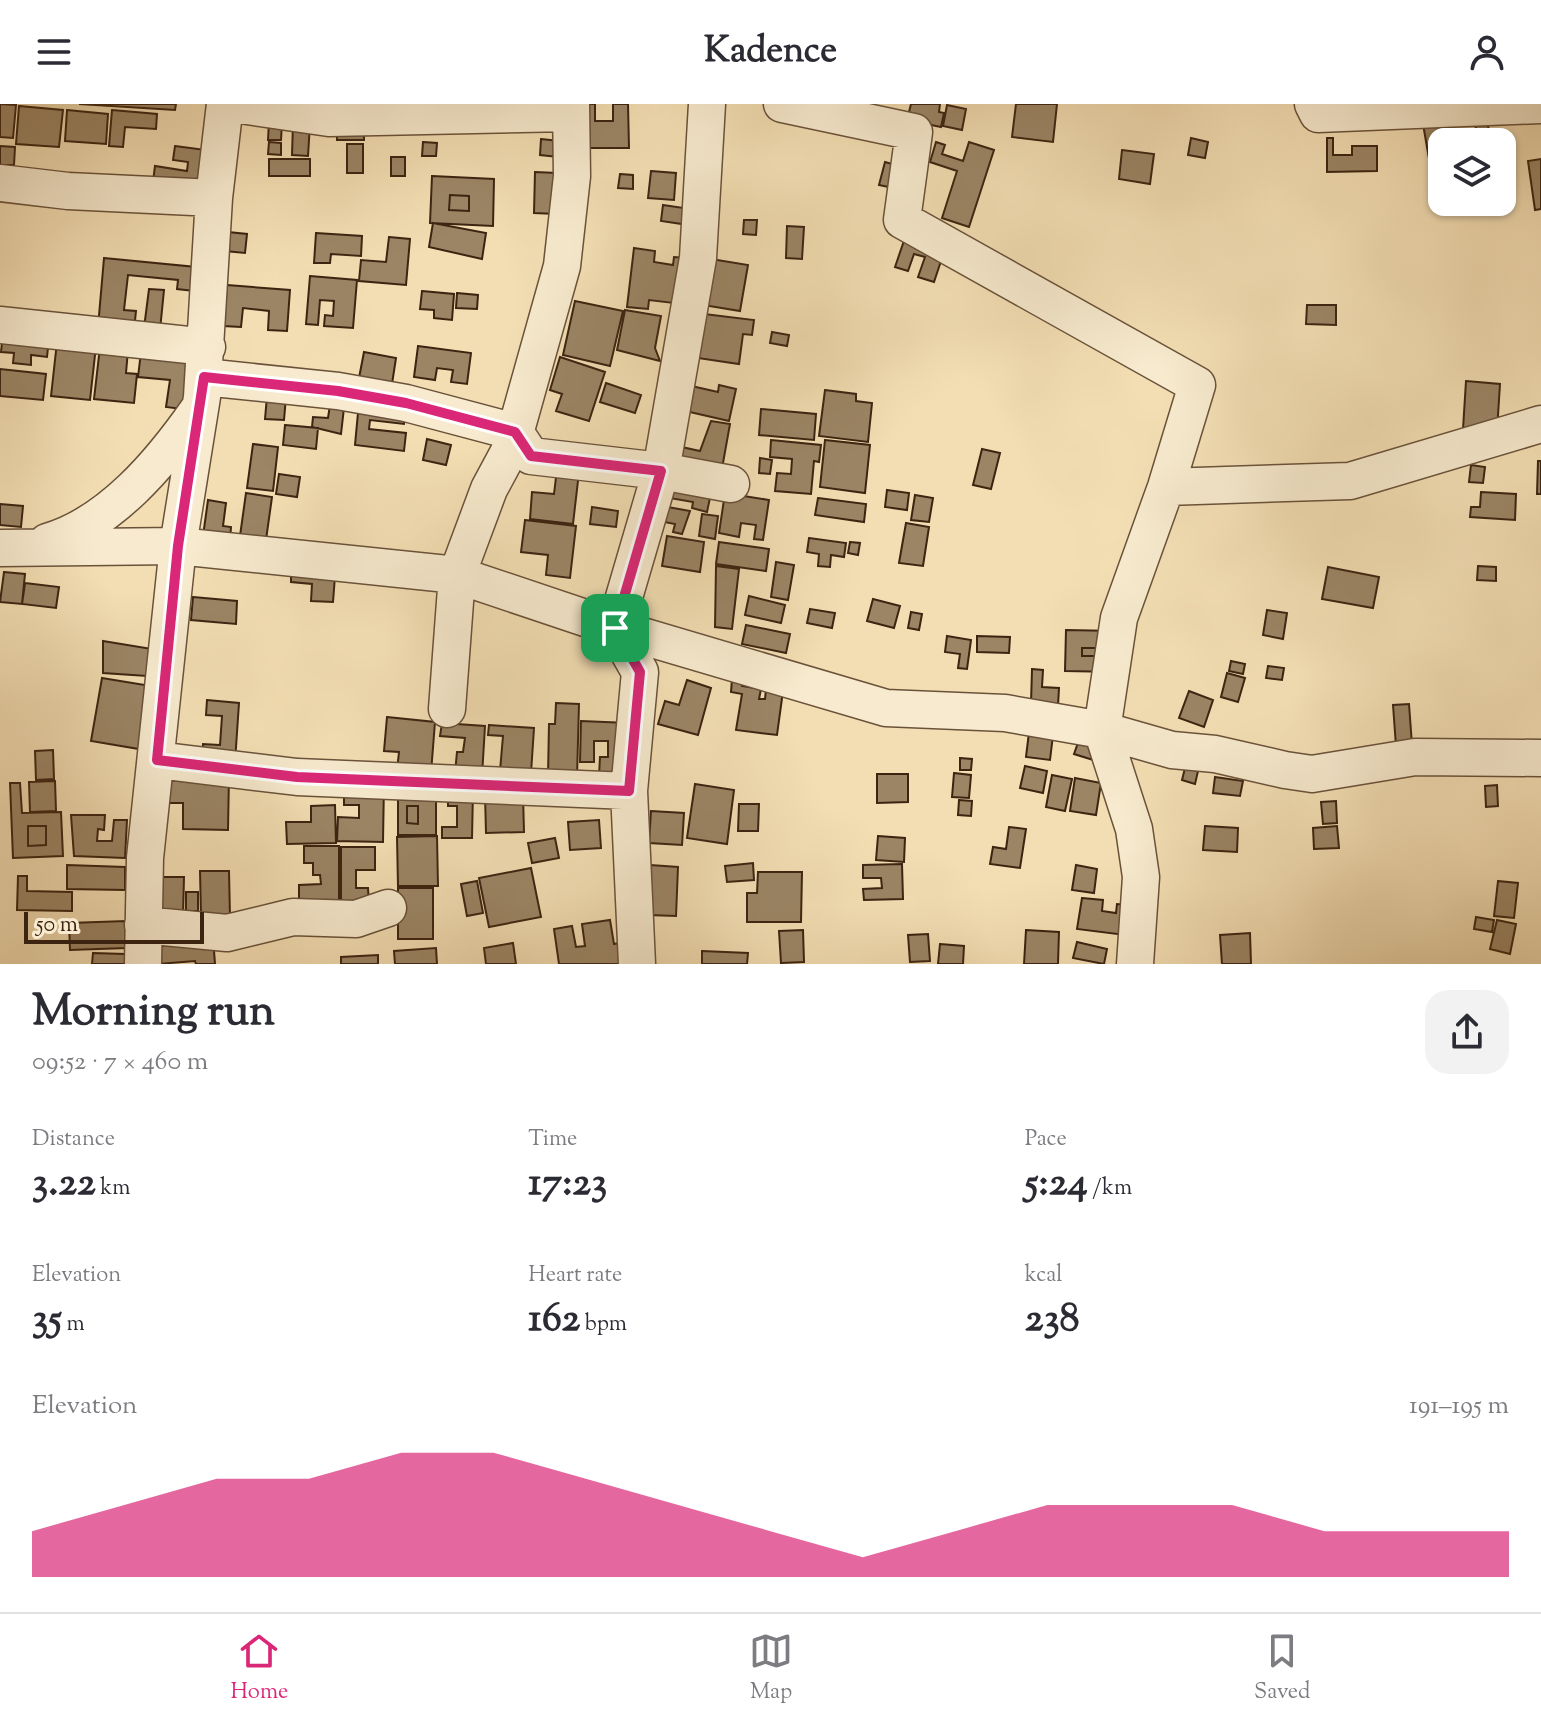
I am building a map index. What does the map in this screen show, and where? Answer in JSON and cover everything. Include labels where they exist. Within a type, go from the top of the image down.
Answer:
[{"type":"street","points":[[143,964],[145,858],[178,546],[204,377],[214,198],[225,104]]},
{"type":"street","points":[[234,104],[329,118],[571,109],[572,176],[562,266],[515,432],[457,575],[447,709]]},
{"type":"street","points":[[637,964],[629,791],[640,672],[615,628],[661,471],[698,258],[707,104]]},
{"type":"street","points":[[782,104],[914,132],[902,220],[1197,385],[1166,487],[1119,618],[1102,730],[1134,829],[1141,877],[1135,964]]},
{"type":"street","points":[[1313,104],[1318,114],[1541,105]]},
{"type":"street","points":[[0,183],[68,191],[214,198]]},
{"type":"street","points":[[0,325],[204,377],[379,398],[515,432],[531,456],[661,471],[731,484]]},
{"type":"street","points":[[0,548],[50,542],[97,519],[150,471],[204,377]]},
{"type":"street","points":[[1166,487],[1350,481],[1541,424]]},
{"type":"street","points":[[0,548],[178,546],[457,575],[615,628],[886,708],[1005,713],[1102,730],[1172,750],[1215,754],[1253,766],[1312,774],[1415,757],[1541,758]]},
{"type":"street","points":[[157,760],[297,777],[629,791]]},
{"type":"street","points":[[143,925],[227,933],[293,917],[356,919],[388,908]]},
{"type":"building","points":[[0,104],[16,105],[13,138],[0,137]]},
{"type":"building","points":[[79,104],[176,104],[175,110]]},
{"type":"building","points":[[580,104],[595,104],[595,121],[613,121],[613,104],[628,104],[629,148],[581,148]]},
{"type":"building","points":[[911,104],[940,104],[939,112],[944,113],[941,127],[907,120]]},
{"type":"building","points":[[1016,104],[1057,104],[1053,142],[1012,137]]},
{"type":"building","points":[[947,105],[966,109],[962,130],[943,126]]},
{"type":"building","points":[[19,106],[63,110],[59,147],[16,144]]},
{"type":"building","points":[[67,110],[108,114],[106,144],[65,141]]},
{"type":"building","points":[[112,110],[157,114],[156,129],[125,127],[123,147],[109,146]]},
{"type":"building","points":[[1487,120],[1488,128],[1476,128],[1475,122]]},
{"type":"building","points":[[269,121],[282,122],[281,140],[268,140]]},
{"type":"building","points":[[1447,121],[1448,128],[1428,128],[1428,153],[1423,124]]},
{"type":"building","points":[[293,123],[310,124],[308,156],[292,155]]},
{"type":"building","points":[[364,123],[364,140],[337,140],[337,124]]},
{"type":"building","points":[[1191,138],[1208,142],[1205,158],[1188,155]]},
{"type":"building","points":[[1327,138],[1333,138],[1333,155],[1352,155],[1352,146],[1377,146],[1377,171],[1327,172]]},
{"type":"building","points":[[541,139],[559,141],[558,157],[540,155]]},
{"type":"building","points":[[269,142],[281,143],[281,155],[268,154]]},
{"type":"building","points":[[423,142],[437,143],[436,156],[422,156]]},
{"type":"building","points":[[936,142],[945,145],[942,154],[963,161],[969,142],[994,150],[969,227],[942,218],[957,171],[930,162]]},
{"type":"building","points":[[347,144],[363,144],[363,173],[347,173]]},
{"type":"building","points":[[0,146],[15,147],[14,165],[0,165]]},
{"type":"building","points":[[175,146],[206,150],[201,189],[153,182],[155,166],[187,171],[188,162],[173,160]]},
{"type":"building","points":[[1122,150],[1154,154],[1150,184],[1119,179]]},
{"type":"building","points":[[391,157],[405,157],[405,176],[391,176]]},
{"type":"building","points":[[269,159],[310,159],[310,176],[269,176]]},
{"type":"building","points":[[1541,159],[1541,209],[1535,210],[1528,161]]},
{"type":"building","points":[[885,162],[903,167],[898,189],[879,185]]},
{"type":"building","points":[[651,171],[676,173],[674,200],[648,198]]},
{"type":"building","points":[[535,172],[557,173],[556,214],[534,213]]},
{"type":"building","points":[[620,174],[633,175],[633,189],[618,188]]},
{"type":"building","points":[[432,176],[494,179],[493,226],[430,223]],"holes":[[[450,195],[469,196],[469,211],[449,210]]]},
{"type":"building","points":[[450,195],[469,196],[469,211],[449,210]]},
{"type":"building","points":[[663,205],[684,208],[682,224],[661,221]]},
{"type":"building","points":[[744,220],[757,220],[756,235],[743,234]]},
{"type":"building","points":[[433,223],[486,233],[482,259],[429,247]]},
{"type":"building","points":[[787,226],[804,227],[802,259],[786,258]]},
{"type":"building","points":[[908,229],[947,243],[934,282],[918,277],[925,257],[914,254],[908,271],[895,267]]},
{"type":"building","points":[[228,232],[247,234],[245,253],[225,251]]},
{"type":"building","points":[[316,233],[362,236],[361,256],[331,254],[330,263],[314,263]]},
{"type":"building","points":[[389,237],[410,239],[406,285],[359,281],[361,260],[386,262]]},
{"type":"building","points":[[634,248],[655,251],[654,262],[673,265],[674,257],[687,258],[682,304],[649,300],[648,309],[627,307]]},
{"type":"building","points":[[104,258],[196,267],[194,291],[177,289],[178,280],[128,275],[124,310],[136,311],[134,330],[98,327]]},
{"type":"building","points":[[705,258],[748,265],[740,311],[697,304]]},
{"type":"building","points":[[310,276],[357,280],[353,328],[324,326],[325,315],[333,316],[334,301],[320,300],[318,325],[306,324]]},
{"type":"building","points":[[227,285],[290,290],[287,331],[268,330],[269,311],[243,308],[241,327],[223,326]]},
{"type":"building","points":[[149,289],[164,290],[160,330],[144,328]]},
{"type":"building","points":[[422,291],[454,294],[452,320],[434,318],[434,310],[420,309]]},
{"type":"building","points":[[457,293],[478,295],[477,309],[456,308]]},
{"type":"building","points":[[575,301],[623,311],[610,366],[563,355]]},
{"type":"building","points":[[1307,305],[1336,305],[1336,325],[1306,324]]},
{"type":"building","points":[[625,310],[661,316],[655,348],[660,361],[617,350]]},
{"type":"building","points":[[696,313],[754,320],[752,335],[743,334],[739,364],[691,357]]},
{"type":"building","points":[[772,332],[789,335],[787,346],[770,343]]},
{"type":"building","points":[[3,334],[49,339],[47,357],[31,355],[31,365],[13,363],[14,353],[1,352]]},
{"type":"building","points":[[57,342],[96,346],[90,400],[51,396]]},
{"type":"building","points":[[418,346],[471,353],[467,384],[451,382],[453,370],[437,368],[435,380],[414,377]]},
{"type":"building","points":[[100,347],[128,350],[126,373],[137,374],[134,403],[94,399]]},
{"type":"building","points":[[141,352],[195,358],[189,410],[166,407],[170,380],[138,377]]},
{"type":"building","points":[[364,352],[396,358],[392,384],[359,378]]},
{"type":"building","points":[[560,357],[605,372],[589,421],[556,411],[562,394],[550,390]]},
{"type":"building","points":[[0,369],[46,374],[43,400],[0,396]]},
{"type":"building","points":[[1466,381],[1500,384],[1497,431],[1463,429]]},
{"type":"building","points":[[606,383],[641,395],[635,413],[600,402]]},
{"type":"building","points":[[687,385],[718,392],[719,385],[736,389],[729,421],[681,410]]},
{"type":"building","points":[[825,390],[856,394],[856,401],[872,403],[868,442],[819,436]]},
{"type":"building","points":[[267,396],[286,397],[284,420],[265,419]]},
{"type":"building","points":[[345,399],[341,434],[312,427],[313,417],[328,418],[330,405]]},
{"type":"building","points":[[359,402],[406,407],[404,424],[370,420],[369,429],[406,433],[404,451],[355,445]]},
{"type":"building","points":[[761,409],[816,414],[814,440],[759,435]]},
{"type":"building","points":[[711,421],[730,424],[721,474],[673,465],[677,446],[700,451]]},
{"type":"building","points":[[285,425],[318,428],[316,449],[283,445]]},
{"type":"building","points":[[427,439],[451,445],[446,465],[423,460]]},
{"type":"building","points":[[771,440],[821,445],[819,462],[814,461],[811,494],[775,491],[777,473],[791,474],[792,459],[770,457]]},
{"type":"building","points":[[825,440],[870,445],[865,493],[820,487]]},
{"type":"building","points":[[253,444],[278,447],[273,491],[247,488]]},
{"type":"building","points":[[982,449],[1000,453],[991,489],[973,485]]},
{"type":"building","points":[[760,458],[772,460],[770,474],[759,473]]},
{"type":"building","points":[[1538,461],[1541,461],[1541,494],[1537,494]]},
{"type":"building","points":[[1471,465],[1485,467],[1483,483],[1469,482]]},
{"type":"building","points":[[557,469],[579,472],[573,524],[530,519],[532,492],[554,494]]},
{"type":"building","points":[[279,474],[300,477],[297,497],[276,494]]},
{"type":"building","points":[[667,485],[711,493],[707,512],[692,508],[693,502],[664,497]]},
{"type":"building","points":[[887,490],[909,493],[907,510],[885,507]]},
{"type":"building","points":[[1481,492],[1516,494],[1515,520],[1470,517],[1471,507],[1480,507]]},
{"type":"building","points":[[246,493],[272,497],[265,547],[239,543]]},
{"type":"building","points":[[725,493],[769,500],[763,540],[754,539],[756,525],[741,523],[739,537],[719,533]]},
{"type":"building","points":[[915,495],[933,498],[929,522],[911,520]]},
{"type":"building","points":[[818,498],[866,504],[864,522],[815,515]]},
{"type":"building","points":[[208,500],[226,503],[223,526],[231,527],[230,540],[203,536]]},
{"type":"building","points":[[0,504],[23,506],[21,527],[0,525]]},
{"type":"building","points":[[662,506],[690,511],[682,534],[673,532],[675,524],[659,521]]},
{"type":"building","points":[[592,507],[618,511],[616,527],[590,524]]},
{"type":"building","points":[[702,514],[718,516],[715,539],[699,536]]},
{"type":"building","points":[[525,520],[576,526],[570,578],[546,575],[548,555],[521,552]]},
{"type":"building","points":[[906,523],[929,527],[923,566],[899,563]]},
{"type":"building","points":[[667,536],[704,542],[700,572],[662,566]]},
{"type":"building","points":[[809,538],[846,543],[844,557],[831,555],[830,567],[818,566],[819,554],[807,552]]},
{"type":"building","points":[[719,542],[769,549],[766,571],[716,564]]},
{"type":"building","points":[[850,542],[860,543],[858,555],[848,553]]},
{"type":"building","points":[[776,562],[794,565],[788,600],[771,597]]},
{"type":"building","points":[[716,566],[739,569],[732,629],[715,627]]},
{"type":"building","points":[[1478,566],[1496,567],[1496,581],[1477,580]]},
{"type":"building","points":[[1328,567],[1379,577],[1373,608],[1322,599]]},
{"type":"building","points":[[4,572],[25,574],[22,604],[0,602]]},
{"type":"building","points":[[291,572],[335,576],[333,602],[311,601],[312,584],[291,582]]},
{"type":"building","points":[[25,583],[59,587],[56,608],[22,604]]},
{"type":"building","points":[[749,596],[785,605],[781,623],[745,615]]},
{"type":"building","points":[[193,597],[237,601],[236,624],[191,620]]},
{"type":"building","points":[[873,599],[900,606],[894,628],[867,621]]},
{"type":"building","points":[[810,609],[835,613],[832,628],[807,623]]},
{"type":"building","points":[[1267,610],[1287,613],[1283,639],[1263,635]]},
{"type":"building","points":[[911,612],[922,614],[919,630],[908,628]]},
{"type":"building","points":[[746,625],[790,634],[786,653],[742,644]]},
{"type":"building","points":[[1066,630],[1116,631],[1116,672],[1065,671]],"holes":[[[1082,648],[1101,648],[1101,656],[1082,656]]]},
{"type":"building","points":[[947,636],[971,640],[967,669],[958,668],[960,654],[945,652]]},
{"type":"building","points":[[977,636],[1010,637],[1009,653],[977,652]]},
{"type":"building","points":[[103,641],[152,649],[147,676],[103,673]]},
{"type":"building","points":[[1082,648],[1101,648],[1101,656],[1082,656]]},
{"type":"building","points":[[1231,661],[1245,664],[1243,674],[1229,671]]},
{"type":"building","points":[[1268,666],[1284,668],[1282,680],[1266,678]]},
{"type":"building","points":[[1032,669],[1043,670],[1042,687],[1059,688],[1058,706],[1031,704]]},
{"type":"building","points":[[1227,673],[1245,678],[1238,702],[1221,697]]},
{"type":"building","points":[[102,678],[151,686],[139,749],[91,741]]},
{"type":"building","points":[[732,679],[743,681],[742,686],[761,689],[759,699],[765,699],[766,689],[783,691],[777,735],[736,730],[742,694],[731,692]]},
{"type":"building","points":[[687,680],[711,688],[698,735],[658,724],[665,701],[679,705]]},
{"type":"building","points":[[1189,691],[1213,700],[1204,727],[1179,718]]},
{"type":"building","points":[[207,700],[239,703],[235,762],[202,759],[203,744],[220,745],[222,716],[206,715]]},
{"type":"building","points":[[556,703],[579,704],[577,777],[548,776],[549,724],[555,724]]},
{"type":"building","points":[[1409,704],[1412,745],[1396,746],[1393,705]]},
{"type":"building","points":[[387,717],[435,722],[431,773],[397,770],[399,752],[384,751]]},
{"type":"building","points":[[581,721],[628,723],[627,777],[599,776],[600,757],[608,757],[608,741],[594,741],[594,762],[580,762]]},
{"type":"building","points":[[442,723],[485,726],[482,776],[455,773],[457,752],[463,752],[465,738],[440,736]]},
{"type":"building","points":[[489,725],[534,728],[531,773],[500,771],[503,736],[488,735]]},
{"type":"building","points":[[1029,732],[1053,735],[1050,760],[1026,757]]},
{"type":"building","points":[[1080,737],[1106,764],[1074,754]]},
{"type":"building","points":[[53,750],[54,779],[36,780],[35,751]]},
{"type":"building","points":[[960,758],[972,759],[971,770],[960,770]]},
{"type":"building","points":[[1025,766],[1047,771],[1043,793],[1020,788]]},
{"type":"building","points":[[1185,768],[1198,771],[1195,784],[1182,780]]},
{"type":"building","points":[[954,773],[971,775],[969,798],[952,797]]},
{"type":"building","points":[[166,774],[229,776],[228,830],[183,829],[183,803],[166,803]]},
{"type":"building","points":[[877,774],[908,774],[908,802],[877,803]]},
{"type":"building","points":[[1052,775],[1072,779],[1065,811],[1046,807]]},
{"type":"building","points":[[1215,777],[1243,781],[1240,796],[1213,793]]},
{"type":"building","points":[[1075,778],[1101,783],[1096,815],[1070,811]]},
{"type":"building","points":[[55,781],[56,811],[30,812],[29,782]]},
{"type":"building","points":[[344,781],[384,782],[383,842],[337,841],[338,817],[359,818],[359,805],[344,805]]},
{"type":"building","points":[[10,783],[20,783],[22,813],[61,812],[63,856],[13,858]],"holes":[[[28,826],[46,826],[46,845],[28,846]]]},
{"type":"building","points":[[695,784],[734,790],[727,844],[687,838]]},
{"type":"building","points":[[1497,785],[1498,806],[1486,807],[1485,786]]},
{"type":"building","points":[[398,787],[436,787],[436,835],[398,835]],"holes":[[[407,806],[418,806],[418,824],[407,823]]]},
{"type":"building","points":[[448,791],[473,791],[472,838],[442,838],[442,827],[457,827],[457,806],[448,806]]},
{"type":"building","points":[[523,794],[524,832],[486,833],[485,795]]},
{"type":"building","points":[[959,800],[972,801],[971,816],[958,815]]},
{"type":"building","points":[[1336,801],[1337,823],[1323,824],[1321,802]]},
{"type":"building","points":[[739,804],[759,804],[758,831],[738,831]]},
{"type":"building","points":[[335,805],[336,843],[287,844],[286,822],[311,822],[311,806]]},
{"type":"building","points":[[407,806],[418,806],[418,824],[407,823]]},
{"type":"building","points":[[651,811],[684,813],[682,845],[649,843]]},
{"type":"building","points":[[71,815],[105,815],[104,830],[98,829],[97,841],[112,841],[114,820],[127,820],[125,858],[74,856]]},
{"type":"building","points":[[599,820],[601,848],[570,850],[568,822]]},
{"type":"building","points":[[28,826],[46,826],[46,845],[28,846]]},
{"type":"building","points":[[1205,826],[1238,828],[1237,852],[1203,850]]},
{"type":"building","points":[[1337,826],[1339,848],[1314,849],[1313,828]]},
{"type":"building","points":[[1009,827],[1026,829],[1020,868],[990,864],[993,847],[1006,849]]},
{"type":"building","points":[[437,836],[438,886],[398,886],[397,837]]},
{"type":"building","points":[[878,836],[905,838],[904,862],[876,860]]},
{"type":"building","points":[[555,838],[559,858],[532,863],[528,843]]},
{"type":"building","points":[[304,846],[339,846],[339,905],[299,906],[299,885],[321,884],[320,875],[313,875],[313,863],[304,863]]},
{"type":"building","points":[[341,847],[375,847],[375,870],[356,870],[356,888],[368,888],[369,904],[341,904]]},
{"type":"building","points":[[753,863],[754,880],[727,882],[725,866]]},
{"type":"building","points":[[902,864],[903,899],[864,900],[863,889],[882,888],[881,878],[863,878],[863,865]]},
{"type":"building","points":[[67,865],[125,867],[125,890],[67,889]]},
{"type":"building","points":[[650,865],[678,867],[676,916],[648,915]]},
{"type":"building","points":[[1076,865],[1097,869],[1094,893],[1072,890]]},
{"type":"building","points":[[531,868],[541,917],[489,927],[479,878]]},
{"type":"building","points":[[200,871],[229,871],[230,917],[201,916]]},
{"type":"building","points":[[758,872],[802,872],[801,922],[747,922],[747,893],[757,893]]},
{"type":"building","points":[[18,876],[27,876],[27,891],[72,892],[72,911],[17,910]]},
{"type":"building","points":[[162,877],[184,877],[183,916],[161,916]]},
{"type":"building","points":[[477,881],[483,913],[467,916],[461,884]]},
{"type":"building","points":[[1498,881],[1518,883],[1514,918],[1494,916]]},
{"type":"building","points":[[398,888],[433,888],[433,939],[398,939]]},
{"type":"building","points":[[186,892],[198,892],[198,911],[186,911]]},
{"type":"building","points":[[1082,898],[1103,900],[1102,911],[1116,913],[1117,904],[1128,905],[1125,935],[1077,929]]},
{"type":"building","points":[[1476,917],[1494,920],[1492,932],[1474,929]]},
{"type":"building","points":[[610,920],[614,944],[624,942],[644,964],[559,964],[554,929],[572,926],[576,947],[585,946],[582,924]]},
{"type":"building","points":[[1497,920],[1516,924],[1510,954],[1490,949]]},
{"type":"building","points":[[126,921],[127,948],[70,950],[69,923]]},
{"type":"building","points":[[803,930],[804,962],[781,963],[779,931]]},
{"type":"building","points":[[1026,930],[1059,932],[1058,964],[1024,964]]},
{"type":"building","points":[[1250,933],[1251,964],[1222,964],[1220,935]]},
{"type":"building","points":[[928,934],[930,961],[910,962],[908,935]]},
{"type":"building","points":[[213,937],[215,964],[196,964],[195,961],[158,964],[156,940]]},
{"type":"building","points":[[1077,942],[1107,949],[1104,964],[1073,958]]},
{"type":"building","points":[[513,943],[516,964],[486,964],[484,948]]},
{"type":"building","points":[[940,944],[964,946],[963,964],[938,964]]},
{"type":"building","points":[[436,948],[437,964],[395,964],[394,951]]},
{"type":"building","points":[[702,951],[748,953],[747,964],[702,964]]},
{"type":"building","points":[[93,953],[125,954],[125,964],[92,964]]},
{"type":"building","points":[[378,955],[378,964],[341,964],[341,957]]},
{"type":"route","points":[[204,377],[338,391],[406,403],[515,432],[531,456],[661,471],[615,628],[640,672],[629,791],[297,777],[157,760],[178,546],[204,377]]}]
